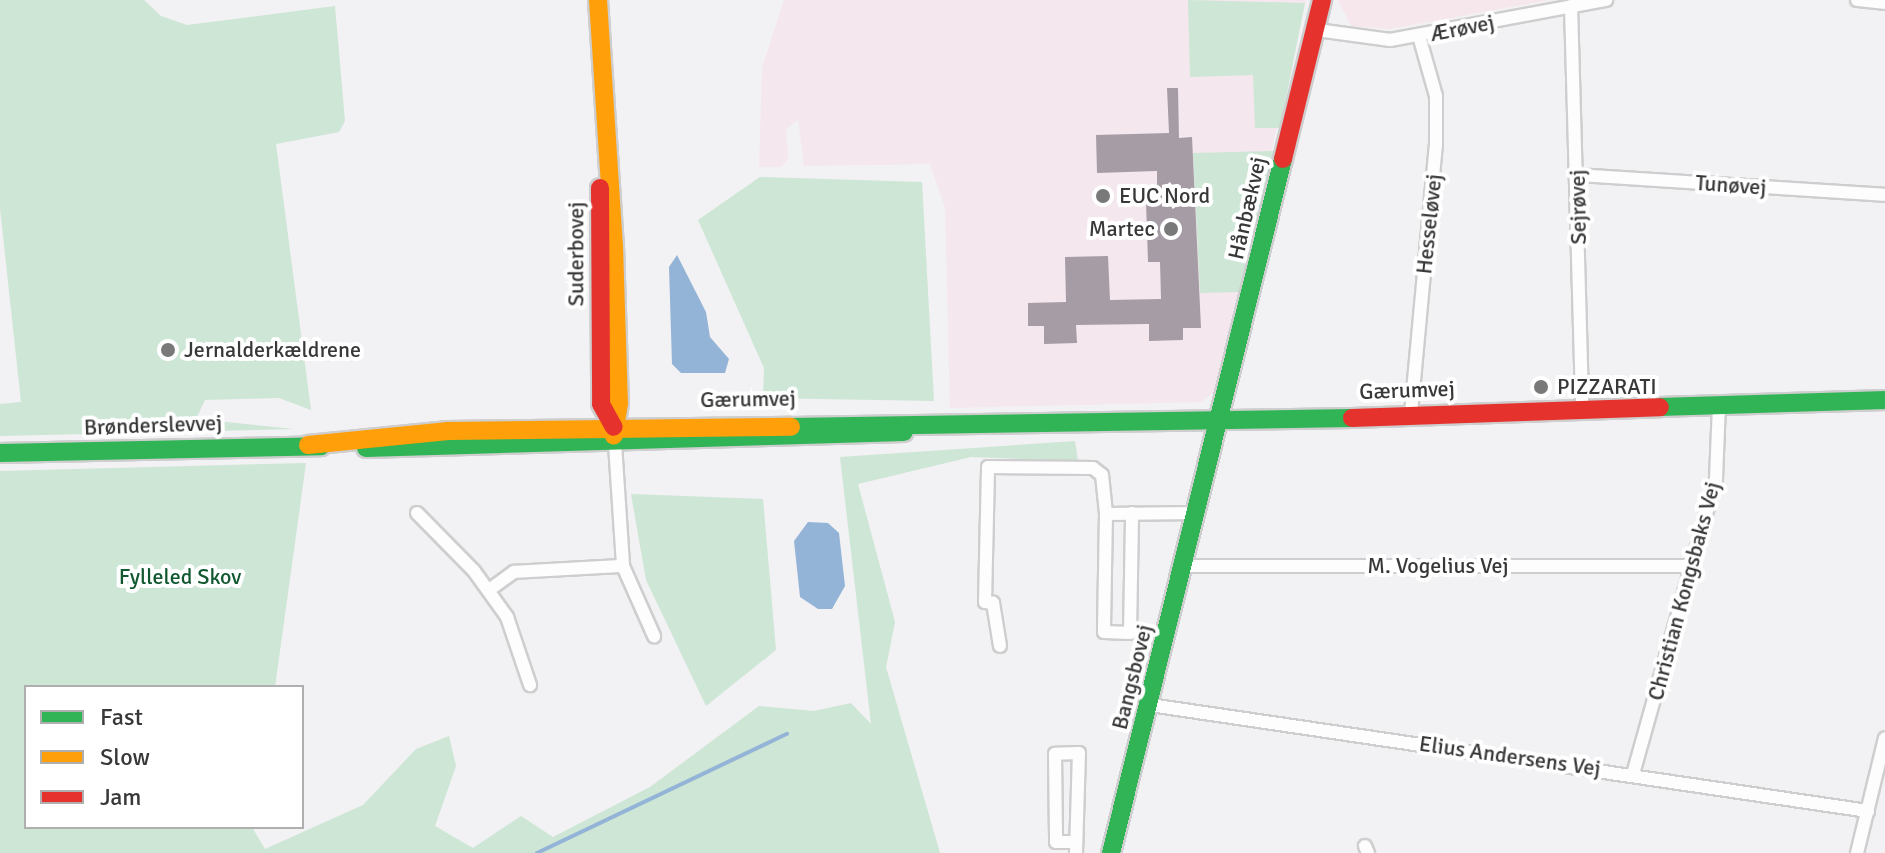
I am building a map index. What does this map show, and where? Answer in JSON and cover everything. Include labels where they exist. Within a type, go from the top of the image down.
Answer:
[{"type":"main road","name":"Suderbovej","points":[[598,0],[619,388],[614,436]]},
{"type":"main road","name":"Hånbækvej","points":[[1221,419],[1323,3]]},
{"type":"main road","name":"Gærumvej","points":[[614,436],[1885,400]]},
{"type":"main road","name":"Bangsbovej","points":[[1111,853],[1221,419]]},
{"type":"main road","name":"Brønderslevvej","points":[[0,453],[308,445],[448,431],[614,436]]},
{"type":"street","points":[[1527,0],[1528,15]]},
{"type":"street","name":"Ærøvej","points":[[1317,30],[1366,39],[1419,36],[1606,0]]},
{"type":"street","points":[[1857,0],[1885,3]]},
{"type":"street","name":"Sejrøvej","points":[[1571,6],[1582,408]]},
{"type":"street","name":"Hesseløvej","points":[[1411,413],[1436,146],[1436,96],[1419,36]]},
{"type":"street","name":"Tunøvej","points":[[1578,175],[1885,195]]},
{"type":"street","name":"Christian Kongsbaks Vej","points":[[1633,774],[1721,451],[1719,405]]},
{"type":"street","points":[[614,436],[623,566],[654,636]]},
{"type":"street","name":"Bangsbovej","points":[[1000,646],[993,603],[985,602],[988,467],[1093,468],[1102,475],[1106,514],[1104,632],[1130,633],[1132,513]]},
{"type":"street","points":[[417,513],[489,590],[507,617],[530,685]]},
{"type":"street","points":[[1106,514],[1198,513]]},
{"type":"street","points":[[489,590],[514,572],[623,566]]},
{"type":"street","name":"M. Vogelius Vej","points":[[1185,566],[1691,566]]},
{"type":"street","name":"Elius Andersens Vej","points":[[1150,705],[1868,811]]},
{"type":"street","points":[[1857,853],[1885,738]]},
{"type":"street","points":[[1079,753],[1076,848],[1056,842],[1055,754],[1079,753]]},
{"type":"shaded area","name":"EUC Nord","points":[[784,0],[1306,0],[1216,391],[1201,402],[950,408],[945,208],[930,164],[804,166],[798,120],[786,129],[788,159],[781,167],[759,167],[762,68]]},
{"type":"shaded area","points":[[1338,0],[1550,0],[1390,29],[1351,26]]},
{"type":"green space","points":[[0,0],[144,0],[161,16],[187,25],[335,6],[345,121],[339,132],[276,144],[311,410],[279,398],[205,400],[196,419],[294,429],[0,436],[0,404],[21,402],[0,208]]},
{"type":"green space","points":[[1188,0],[1305,3],[1280,128],[1255,128],[1253,75],[1190,77]]},
{"type":"green space","points":[[1274,151],[1240,292],[1200,293],[1193,153]]},
{"type":"green space","points":[[760,177],[922,182],[934,401],[763,398],[764,368],[698,220]]},
{"type":"green space","name":"Fylleled Skov","points":[[1075,441],[1078,461],[971,457],[858,484],[895,622],[886,667],[940,853],[0,853],[0,471],[306,463],[275,685],[24,685],[24,829],[253,829],[265,849],[363,805],[416,749],[449,736],[456,766],[435,826],[473,848],[521,816],[553,837],[650,787],[759,706],[814,711],[851,703],[871,724],[840,457]]},
{"type":"green space","points":[[631,494],[763,499],[776,650],[706,706],[646,580]]},
{"type":"water","points":[[677,255],[706,312],[710,337],[729,359],[725,373],[681,373],[672,364],[669,267]]},
{"type":"water","points":[[808,522],[828,523],[839,533],[845,586],[832,609],[818,609],[800,597],[794,541]]},
{"type":"building","name":"Martec","points":[[1167,88],[1178,88],[1179,138],[1192,137],[1201,328],[1183,328],[1183,340],[1149,341],[1149,324],[1076,325],[1077,343],[1044,344],[1044,326],[1028,326],[1028,303],[1066,302],[1065,257],[1108,256],[1110,300],[1161,299],[1160,262],[1148,262],[1146,202],[1157,202],[1157,171],[1097,173],[1096,135],[1169,133]]},
{"type":"waterway","points":[[537,853],[787,734]]},
{"type":"traffic: fast","points":[[1111,853],[1283,159]]},
{"type":"traffic: fast","points":[[1660,407],[1885,400]]},
{"type":"traffic: fast","points":[[791,427],[1352,418]]},
{"type":"traffic: fast","points":[[366,448],[904,432]]},
{"type":"traffic: fast","points":[[0,453],[321,446]]},
{"type":"traffic: slow","points":[[598,0],[614,246],[619,403],[614,436]]},
{"type":"traffic: slow","points":[[308,445],[448,431],[791,427]]},
{"type":"traffic: jam","points":[[1283,159],[1322,0]]},
{"type":"traffic: jam","points":[[600,188],[601,404],[614,427]]},
{"type":"traffic: jam","points":[[1352,418],[1660,407]]},
{"type":"place","name":"EUC Nord","points":[[1103,196]]},
{"type":"place","name":"Martec","points":[[1171,229]]},
{"type":"place","name":"Jernalderkældrene","points":[[168,350]]},
{"type":"place","name":"PIZZARATI","points":[[1541,387]]}]
